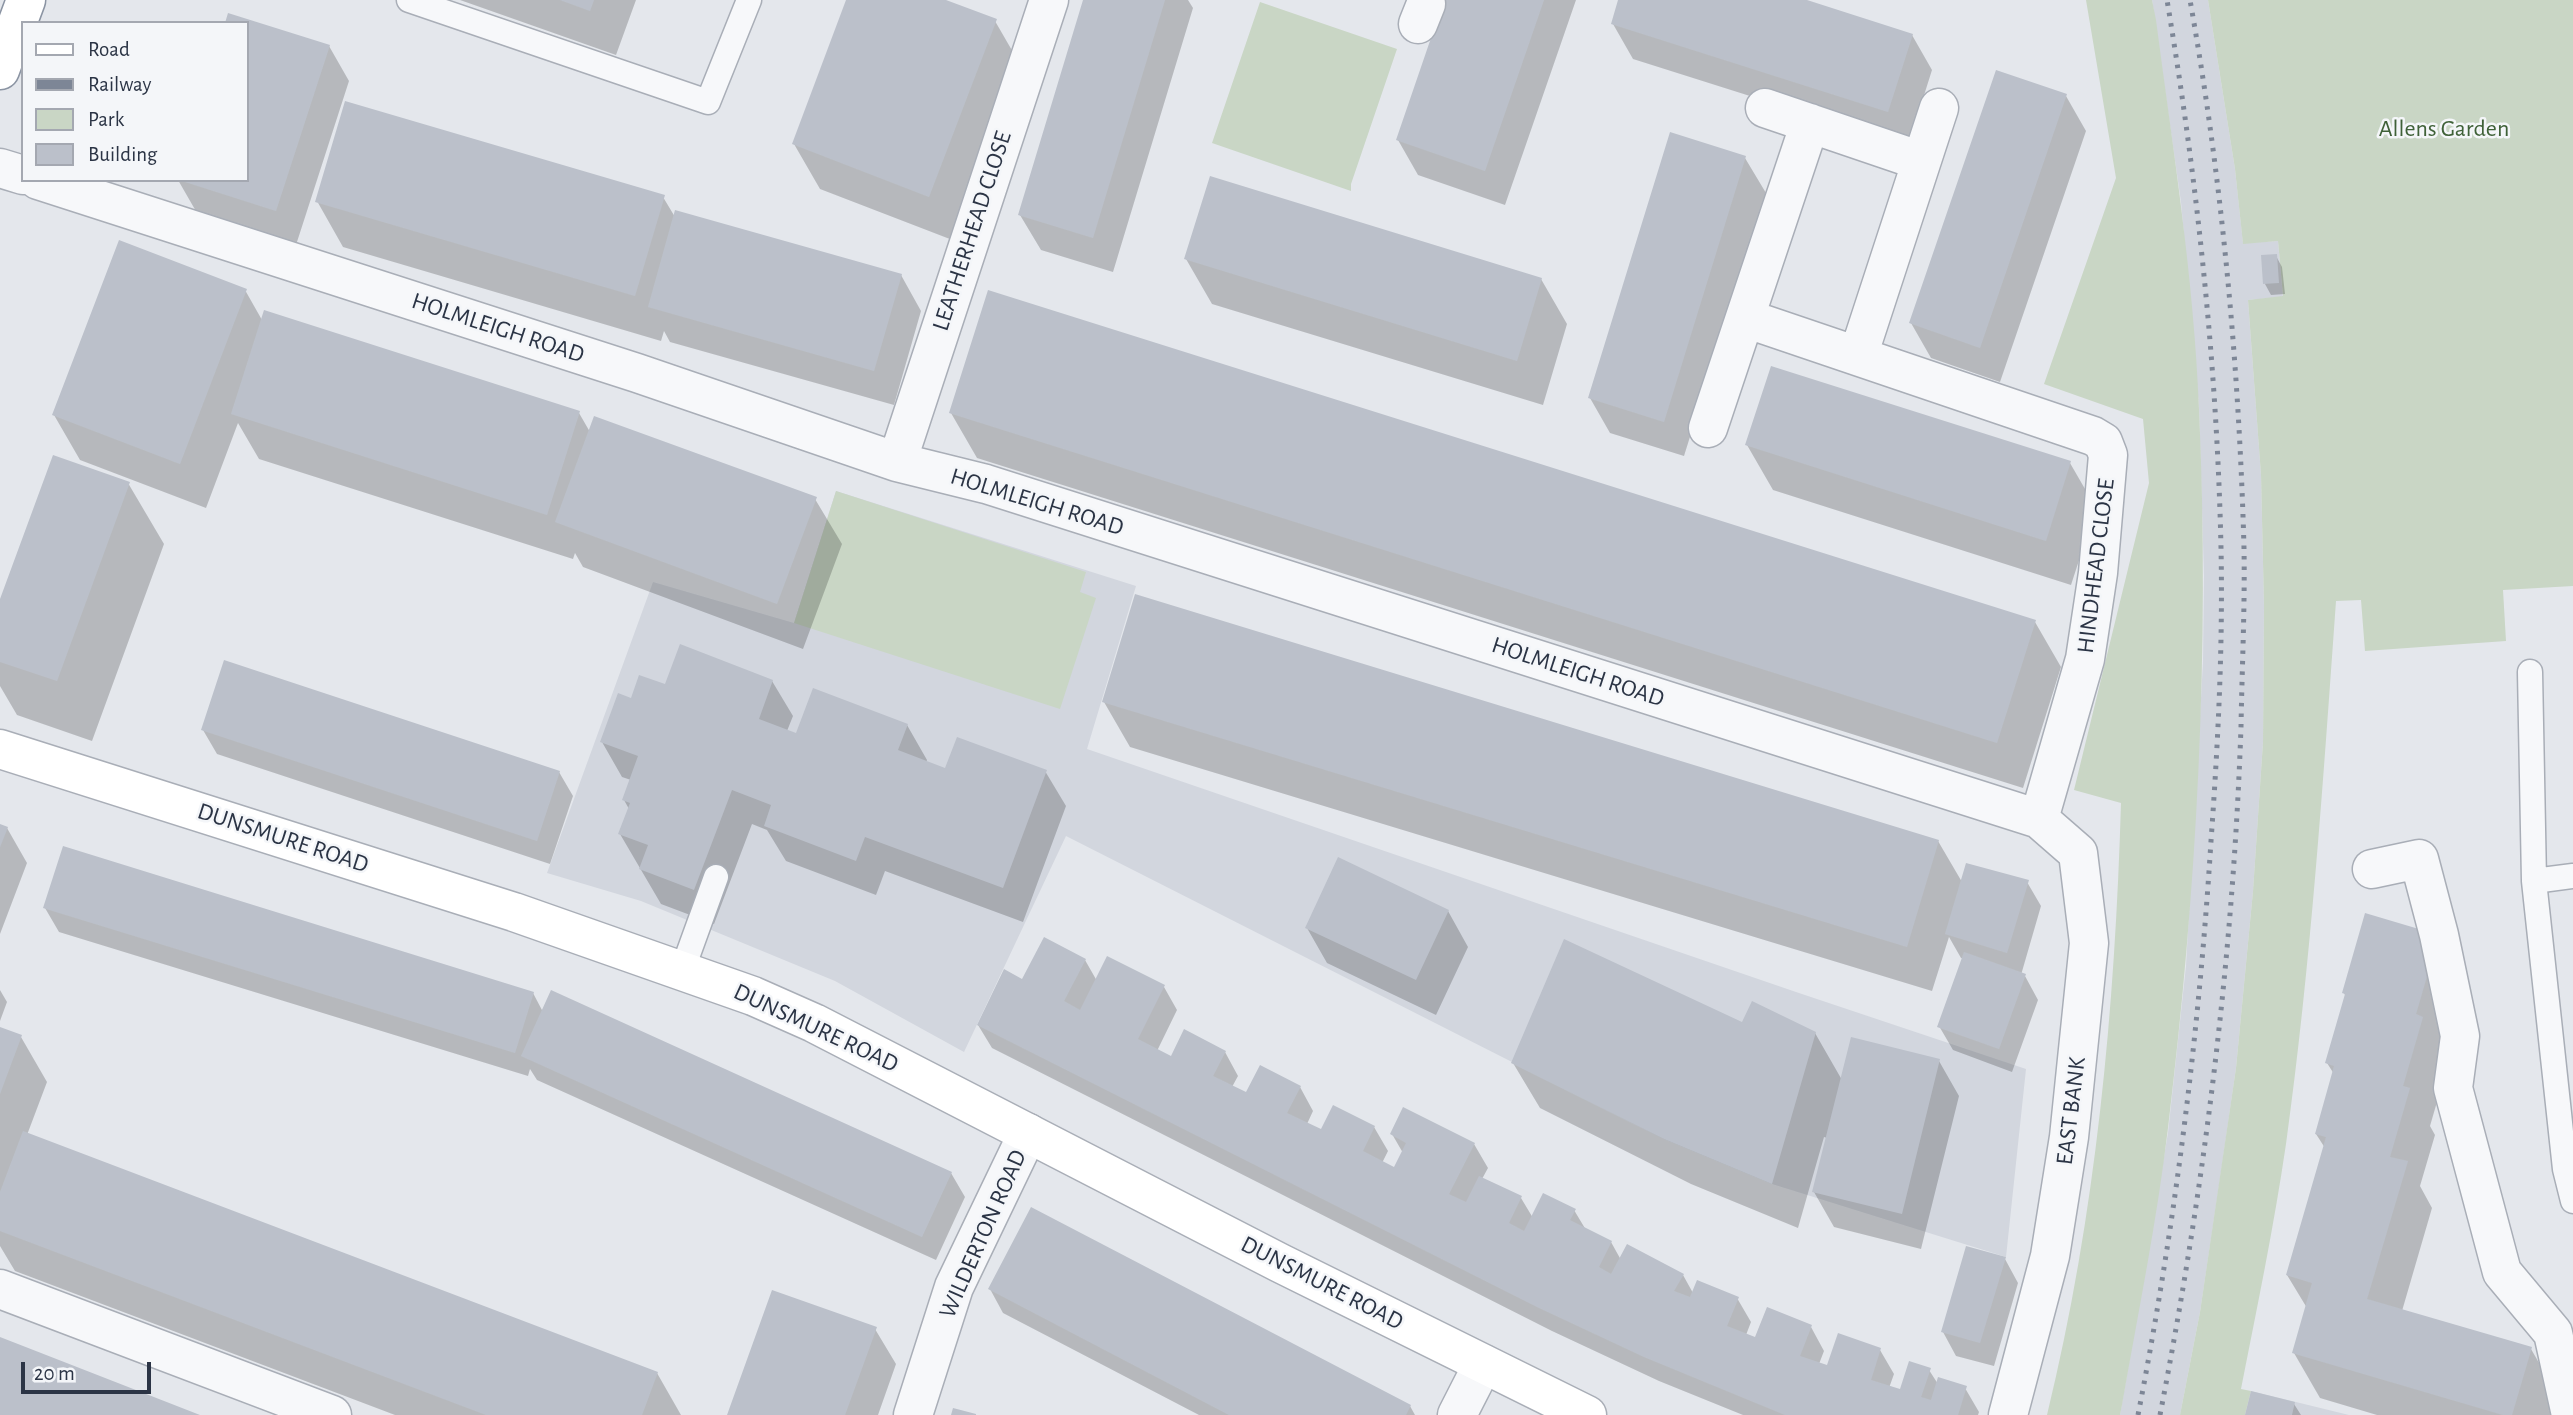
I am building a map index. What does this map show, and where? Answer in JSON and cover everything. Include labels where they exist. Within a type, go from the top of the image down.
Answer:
[{"type":"main road","points":[[0,70],[26,0]]},
{"type":"main road","name":"DUNSMURE ROAD","points":[[0,749],[502,908],[753,996],[814,1023],[1587,1415]]},
{"type":"street","name":"LEATHERHEAD CLOSE","points":[[897,462],[1049,0]]},
{"type":"street","points":[[1765,108],[1921,161]]},
{"type":"street","points":[[1858,356],[1939,108]]},
{"type":"street","points":[[1708,428],[1810,123]]},
{"type":"street","points":[[0,168],[21,174]]},
{"type":"street","name":"HOLMLEIGH ROAD","points":[[43,182],[637,373],[897,462],[986,484],[2039,819]]},
{"type":"street","name":"HINDHEAD CLOSE","points":[[1745,318],[2093,436],[2103,442],[2108,455],[2108,475],[2098,573],[2085,659],[2039,819]]},
{"type":"street","name":"EAST BANK","points":[[2008,1415],[2050,1256],[2071,1124],[2089,943],[2078,853],[2039,819]]},
{"type":"street","points":[[2372,869],[2419,859],[2439,935],[2460,1036],[2453,1088],[2502,1272],[2553,1333],[2571,1415]]},
{"type":"street","name":"WILDERTON ROAD","points":[[913,1415],[954,1287],[1028,1133]]},
{"type":"street","points":[[0,1289],[332,1415]]},
{"type":"street","points":[[1457,1415],[1483,1364]]},
{"type":"lane","points":[[409,0],[708,102],[749,0]]},
{"type":"lane","points":[[2530,672],[2533,881],[2573,1201]]},
{"type":"lane","points":[[2533,881],[2573,876]]},
{"type":"lane","points":[[682,971],[716,877]]},
{"type":"shaded area","points":[[2152,0],[2208,0],[2235,169],[2243,243],[2278,241],[2283,297],[2248,300],[2261,475],[2263,742],[2253,891],[2236,1068],[2220,1179],[2200,1312],[2180,1415],[2120,1415],[2168,1133],[2186,966],[2203,662],[2204,576],[2199,407],[2181,202]]},
{"type":"shaded area","points":[[836,491],[1136,586],[1087,749],[2026,1069],[2006,1257],[1772,1184],[1664,1139],[1066,836],[964,1052],[835,981],[641,901],[547,873],[653,582],[794,623]]},
{"type":"shaded area","points":[[2251,1391],[2349,1415],[2245,1415]]},
{"type":"green space","points":[[2086,0],[2152,0],[2156,20],[2193,312],[2202,499],[2202,679],[2187,949],[2178,1039],[2158,1198],[2120,1415],[2047,1415],[2064,1340],[2090,1188],[2108,1034],[2118,880],[2121,803],[2074,790],[2149,483],[2143,419],[2044,384],[2116,178]]},
{"type":"green space","name":"Allens Garden","points":[[2208,0],[2573,0],[2573,586],[2503,590],[2506,641],[2365,651],[2361,600],[2336,601],[2303,1009],[2281,1175],[2241,1389],[2251,1391],[2245,1415],[2180,1415],[2200,1312],[2236,1068],[2253,891],[2263,742],[2261,475],[2248,300],[2283,296],[2278,241],[2243,244],[2235,169]]},
{"type":"green space","points":[[1260,2],[1397,49],[1351,184],[1351,191],[1212,143]]},
{"type":"green space","points":[[836,491],[1086,572],[1080,592],[1096,598],[1060,709],[794,623]]},
{"type":"building","points":[[560,0],[594,0],[590,11]]},
{"type":"building","points":[[846,0],[946,0],[997,19],[929,197],[792,144]]},
{"type":"building","points":[[1083,0],[1165,0],[1093,238],[1018,215]]},
{"type":"building","points":[[1444,0],[1544,0],[1485,171],[1396,140]]},
{"type":"building","points":[[1618,0],[1807,0],[1913,34],[1888,112],[1611,24]]},
{"type":"building","points":[[228,13],[330,45],[276,211],[185,182],[248,182],[248,21],[226,21]]},
{"type":"building","points":[[1996,70],[2067,94],[1980,348],[1909,323]]},
{"type":"building","points":[[345,101],[665,195],[635,296],[315,202]]},
{"type":"building","points":[[1670,132],[1746,156],[1664,422],[1588,398]]},
{"type":"building","points":[[1210,176],[1542,278],[1517,361],[1184,259]]},
{"type":"building","points":[[675,210],[902,274],[874,371],[648,307]]},
{"type":"building","points":[[119,240],[247,289],[180,464],[52,415]]},
{"type":"building","points":[[2277,254],[2279,283],[2263,284],[2261,255]]},
{"type":"building","points":[[988,290],[2036,620],[1997,743],[949,413]]},
{"type":"building","points":[[264,310],[580,411],[547,515],[231,414]]},
{"type":"building","points":[[1771,366],[2071,461],[2046,541],[1745,445]]},
{"type":"building","points":[[594,416],[817,497],[777,604],[555,522]]},
{"type":"building","points":[[53,455],[130,482],[57,681],[0,662],[0,599]]},
{"type":"building","points":[[1135,594],[1939,840],[1907,947],[1102,702]]},
{"type":"building","points":[[680,644],[773,680],[759,719],[796,733],[813,688],[908,724],[898,750],[945,768],[957,737],[1047,770],[1003,888],[865,837],[856,861],[764,826],[771,805],[732,790],[694,890],[639,869],[648,845],[618,834],[630,803],[622,800],[638,756],[600,742],[618,693],[631,698],[639,675],[665,684]]},
{"type":"building","points":[[224,660],[560,771],[537,841],[201,730]]},
{"type":"building","points":[[0,824],[8,827],[0,847]]},
{"type":"building","points":[[63,846],[534,992],[515,1053],[43,908]]},
{"type":"building","points":[[1338,857],[1449,910],[1416,980],[1305,928]]},
{"type":"building","points":[[1966,863],[2029,880],[2007,953],[1945,934]]},
{"type":"building","points":[[2365,913],[2439,935],[2416,1014],[2423,1017],[2403,1086],[2410,1088],[2390,1157],[2408,1161],[2367,1299],[2532,1347],[2512,1415],[2503,1415],[2292,1353],[2312,1283],[2286,1275],[2326,1137],[2315,1134],[2334,1066],[2325,1063]]},
{"type":"building","points":[[1044,937],[1086,959],[1064,1001],[1080,1010],[1107,956],[1165,985],[1138,1039],[1171,1056],[1184,1029],[1226,1051],[1213,1076],[1246,1092],[1260,1065],[1301,1086],[1287,1113],[1321,1129],[1333,1105],[1375,1126],[1363,1151],[1394,1167],[1406,1143],[1390,1134],[1403,1107],[1475,1143],[1449,1194],[1466,1202],[1479,1176],[1522,1196],[1509,1223],[1524,1231],[1543,1193],[1576,1209],[1570,1220],[1612,1241],[1599,1267],[1611,1274],[1627,1244],[1684,1274],[1674,1291],[1690,1297],[1697,1280],[1739,1297],[1727,1326],[1755,1337],[1767,1307],[1812,1325],[1800,1356],[1827,1365],[1838,1333],[1881,1348],[1871,1380],[1900,1389],[1909,1361],[1931,1368],[1921,1397],[1931,1400],[1938,1377],[1967,1386],[1958,1415],[1785,1415],[1644,1357],[1537,1307],[977,1025],[1004,969],[1022,979]]},
{"type":"building","points":[[1564,939],[1742,1022],[1752,1001],[1816,1032],[1772,1184],[1664,1139],[1511,1063]]},
{"type":"building","points":[[1964,952],[2026,974],[1999,1049],[1937,1027]]},
{"type":"building","points":[[551,990],[952,1172],[922,1237],[521,1056]]},
{"type":"building","points":[[0,1027],[22,1035],[0,1094]]},
{"type":"building","points":[[1851,1037],[1940,1059],[1902,1214],[1812,1192]]},
{"type":"building","points":[[23,1131],[658,1372],[642,1415],[486,1415],[0,1231],[0,1192]]},
{"type":"building","points":[[1031,1207],[1411,1405],[1406,1415],[1229,1415],[988,1289]]},
{"type":"building","points":[[1966,1246],[2006,1257],[1980,1343],[1941,1332]]},
{"type":"building","points":[[772,1290],[877,1327],[845,1415],[727,1415]]},
{"type":"building","points":[[0,1337],[200,1415],[0,1415]]},
{"type":"building","points":[[2251,1391],[2295,1402],[2292,1415],[2245,1415]]},
{"type":"building","points":[[953,1408],[976,1414],[976,1415],[951,1415]]},
{"type":"railway","points":[[2138,1415],[2174,1201],[2200,985],[2221,658],[2219,479],[2210,342],[2188,136],[2167,0]]},
{"type":"railway","points":[[2160,1415],[2190,1244],[2214,1072],[2237,814],[2244,615],[2242,479],[2227,273],[2211,136],[2190,0]]}]
